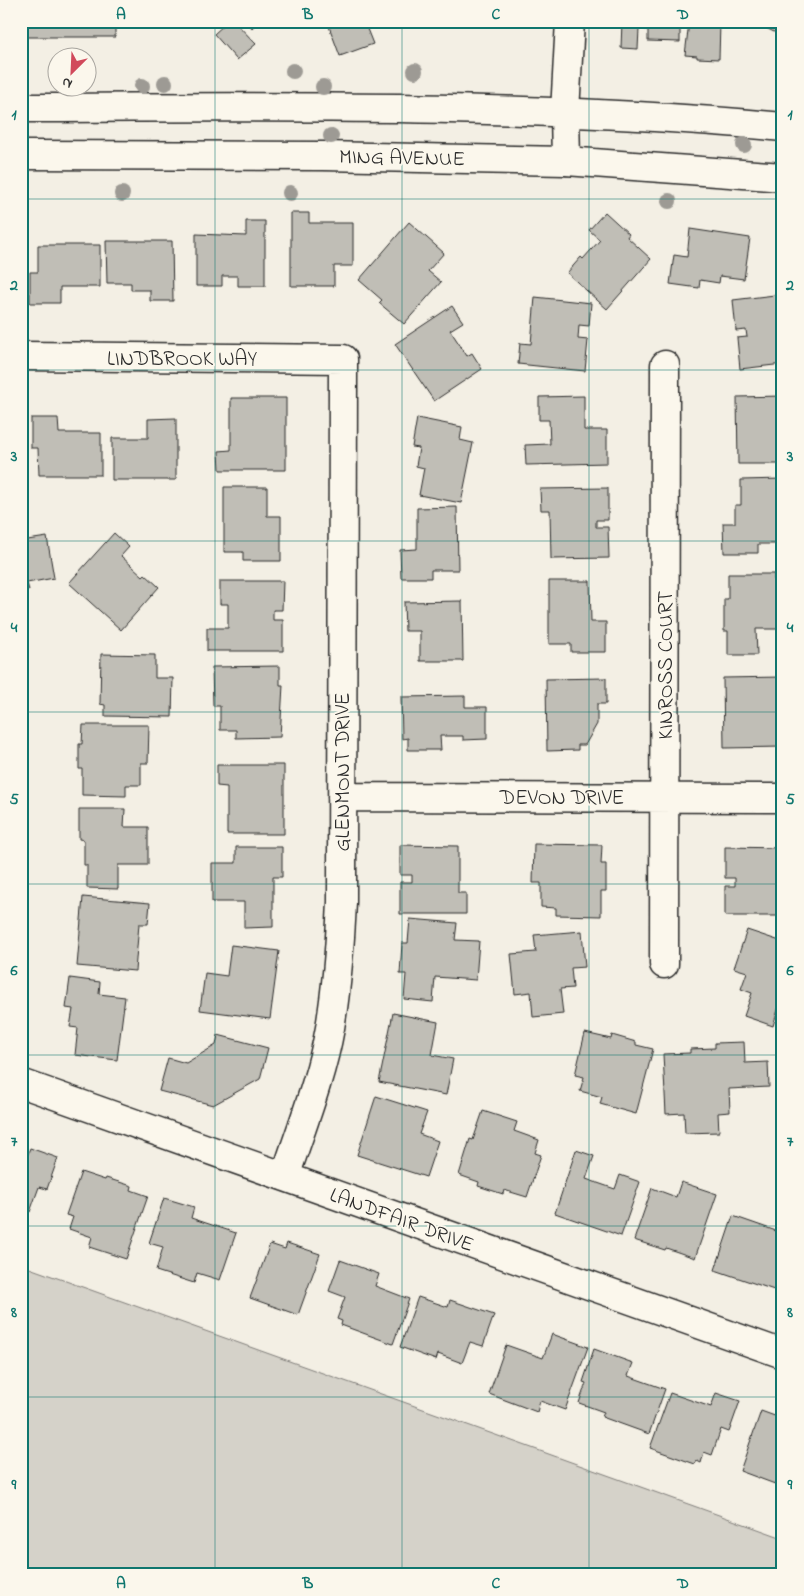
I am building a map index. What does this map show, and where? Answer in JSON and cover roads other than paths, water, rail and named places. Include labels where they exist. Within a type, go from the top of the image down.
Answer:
[{"type":"street","points":[[566,161],[565,112],[570,21]]},
{"type":"street","points":[[21,108],[339,107],[565,112],[783,127]]},
{"type":"street","name":"MING AVENUE","points":[[21,155],[313,156],[566,161],[783,177]]},
{"type":"street","name":"LINDBROOK WAY","points":[[21,356],[343,359]]},
{"type":"street","name":"GLENMONT DRIVE","points":[[285,1177],[316,1086],[329,1029],[338,972],[342,902],[343,359]]},
{"type":"street","name":"KINROSS COURT","points":[[664,964],[665,365]]},
{"type":"street","name":"DEVON DRIVE","points":[[342,797],[783,798]]},
{"type":"street","name":"LANDFAIR DRIVE","points":[[21,1083],[783,1354]]}]
